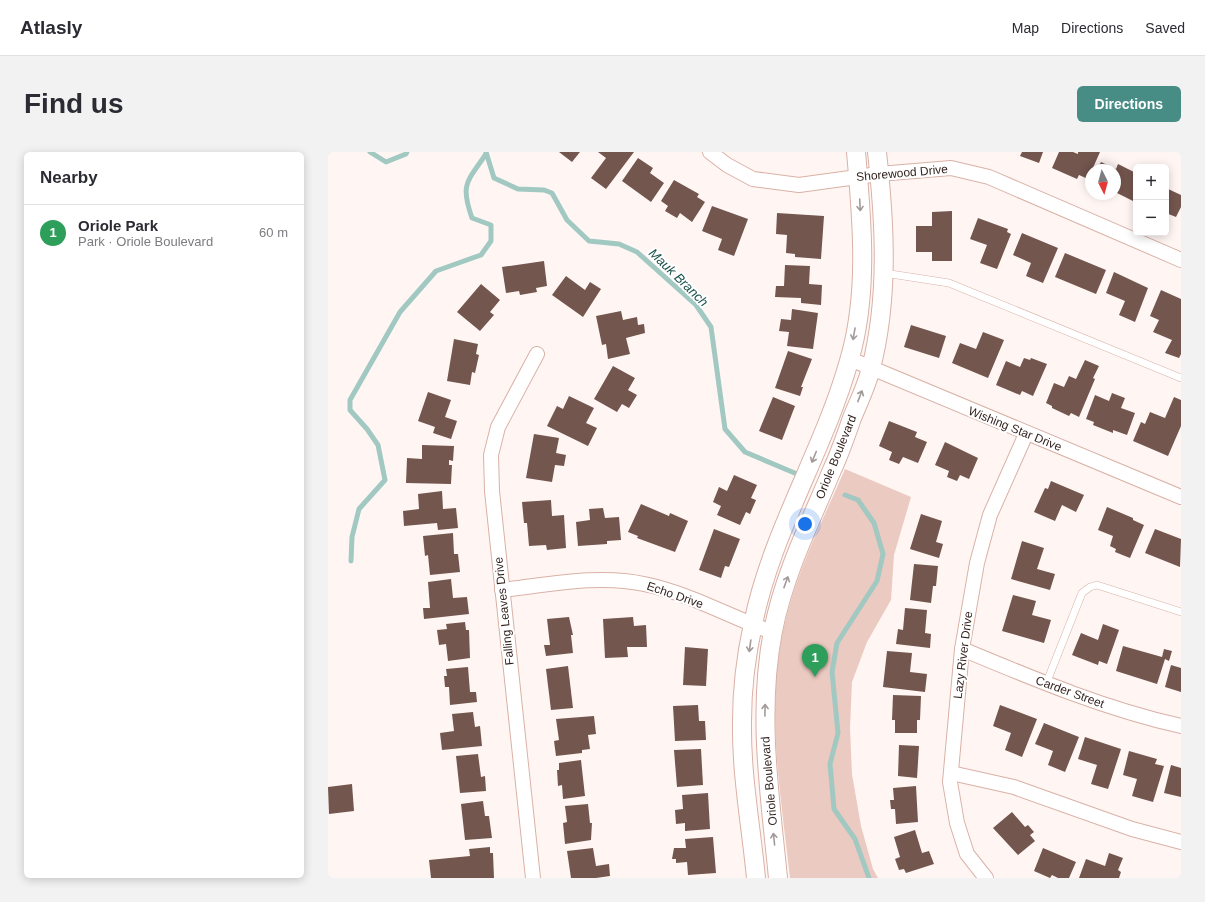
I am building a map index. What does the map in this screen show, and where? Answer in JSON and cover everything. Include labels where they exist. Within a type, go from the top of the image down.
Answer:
[{"type":"street","name":"Shorewood Drive","points":[[710,152],[727,165],[753,179],[799,185],[879,174],[952,168],[989,177],[1181,260]]},
{"type":"street","name":"Oriole Boulevard","points":[[756,878],[744,761],[742,722],[752,625],[772,557],[834,409],[850,359],[862,280],[856,152]]},
{"type":"street","name":"Oriole Boulevard","points":[[778,878],[765,746],[767,672],[772,632],[781,595],[801,539],[832,470],[871,369],[882,302],[884,250],[877,152]]},
{"type":"street","name":"Falling Leaves Drive","points":[[533,878],[492,492],[491,455],[498,427],[537,354]]},
{"type":"street","name":"Wishing Star Drive","points":[[850,359],[1026,434],[1181,497]]},
{"type":"street","name":"Lazy River Drive","points":[[986,878],[967,854],[957,823],[950,782],[950,772],[962,649],[977,563],[990,515],[1026,434]]},
{"type":"street","name":"Echo Drive","points":[[502,590],[583,581],[615,580],[644,584],[678,593],[772,632]]},
{"type":"street","name":"Carder Street","points":[[962,649],[1046,684],[1144,718],[1181,726]]},
{"type":"street","points":[[950,772],[1014,787],[1132,829],[1181,842]]},
{"type":"lane","points":[[883,273],[949,283],[1181,378]]},
{"type":"lane","points":[[1046,684],[1082,594],[1090,587],[1097,585],[1181,612]]},
{"type":"shaded area","points":[[845,469],[911,497],[894,555],[891,600],[867,642],[852,682],[850,728],[852,774],[861,826],[873,869],[878,878],[790,878],[776,752],[775,721],[778,658],[789,607],[803,566]]},
{"type":"building","points":[[559,152],[580,152],[572,162]]},
{"type":"building","points":[[598,152],[634,152],[606,189],[591,178],[606,158]]},
{"type":"building","points":[[1022,152],[1043,152],[1039,163],[1020,156]]},
{"type":"building","points":[[1059,152],[1073,152],[1078,154],[1078,152],[1100,152],[1095,164],[1085,164],[1085,178],[1079,175],[1077,179],[1052,168]]},
{"type":"building","points":[[638,158],[653,168],[650,173],[664,183],[651,202],[622,181]]},
{"type":"building","points":[[1121,166],[1133,172],[1133,201],[1121,195]]},
{"type":"building","points":[[674,180],[699,194],[697,197],[705,202],[692,222],[680,213],[677,218],[665,211],[668,206],[661,201]]},
{"type":"building","points":[[1169,189],[1181,195],[1181,207],[1176,217],[1169,214]]},
{"type":"building","points":[[712,206],[748,219],[734,256],[718,250],[722,239],[702,231]]},
{"type":"building","points":[[952,211],[952,261],[932,261],[932,252],[916,252],[916,226],[932,226],[932,212]]},
{"type":"building","points":[[777,213],[824,216],[821,259],[795,257],[795,254],[786,253],[787,235],[776,234]]},
{"type":"building","points":[[978,218],[1008,229],[1007,232],[1011,234],[997,269],[980,263],[987,245],[970,239]]},
{"type":"building","points":[[1022,233],[1058,248],[1043,283],[1026,276],[1031,263],[1013,255]]},
{"type":"building","points":[[1065,253],[1106,270],[1096,294],[1055,277]]},
{"type":"building","points":[[544,261],[547,286],[536,288],[537,292],[520,295],[519,291],[506,293],[502,267]]},
{"type":"building","points":[[785,265],[810,266],[809,284],[822,285],[821,305],[801,303],[801,298],[775,297],[776,286],[784,286]]},
{"type":"building","points":[[1114,272],[1148,288],[1135,322],[1119,315],[1125,301],[1106,293]]},
{"type":"building","points":[[566,276],[585,290],[590,282],[601,289],[583,317],[552,295]]},
{"type":"building","points":[[481,284],[500,300],[490,312],[494,315],[480,331],[457,312]]},
{"type":"building","points":[[1161,290],[1181,299],[1181,354],[1179,358],[1165,353],[1172,340],[1153,332],[1159,320],[1150,316]]},
{"type":"building","points":[[792,309],[818,313],[813,349],[787,346],[789,332],[779,331],[781,319],[791,320]]},
{"type":"building","points":[[621,311],[623,320],[637,317],[638,325],[644,324],[645,333],[626,338],[630,354],[608,359],[606,344],[602,345],[596,316]]},
{"type":"building","points":[[911,325],[946,336],[939,358],[904,347]]},
{"type":"building","points":[[983,332],[1004,340],[988,378],[952,363],[960,343],[976,349]]},
{"type":"building","points":[[454,339],[478,344],[476,354],[479,355],[475,373],[472,372],[470,385],[447,381]]},
{"type":"building","points":[[788,351],[812,359],[801,387],[803,387],[800,396],[775,388]]},
{"type":"building","points":[[1024,358],[1030,360],[1031,358],[1047,364],[1033,396],[1022,391],[1020,395],[996,385],[1006,361],[1020,367]]},
{"type":"building","points":[[1085,360],[1099,366],[1093,378],[1095,379],[1079,417],[1071,413],[1069,416],[1052,408],[1052,406],[1046,403],[1054,383],[1064,387],[1069,376],[1076,379]]},
{"type":"building","points":[[613,366],[635,378],[628,390],[637,395],[629,408],[622,404],[617,412],[594,399]]},
{"type":"building","points":[[428,392],[451,400],[445,417],[457,421],[451,439],[433,433],[435,427],[418,421]]},
{"type":"building","points":[[1112,393],[1125,398],[1121,408],[1135,413],[1127,435],[1113,430],[1113,433],[1093,425],[1094,422],[1086,419],[1095,395],[1109,401]]},
{"type":"building","points":[[569,396],[594,408],[586,423],[597,428],[588,446],[547,426],[557,406],[563,409]]},
{"type":"building","points":[[773,397],[795,406],[782,440],[759,431]]},
{"type":"building","points":[[1174,397],[1181,400],[1181,426],[1168,456],[1133,441],[1141,422],[1145,424],[1150,412],[1165,418]]},
{"type":"building","points":[[889,421],[917,432],[915,437],[927,442],[918,463],[903,457],[899,464],[889,460],[892,452],[879,446]]},
{"type":"building","points":[[534,434],[559,438],[556,453],[566,455],[564,466],[555,465],[552,482],[526,478]]},
{"type":"building","points":[[945,442],[978,458],[969,479],[960,475],[957,481],[947,477],[949,471],[935,465]]},
{"type":"building","points":[[422,445],[454,446],[453,461],[449,460],[449,465],[452,465],[451,484],[406,483],[407,458],[422,459]]},
{"type":"building","points":[[734,475],[757,485],[751,498],[756,500],[750,514],[746,512],[740,525],[717,515],[721,506],[713,502],[719,487],[727,491]]},
{"type":"building","points":[[1051,481],[1084,495],[1076,512],[1062,505],[1055,521],[1034,512],[1045,488],[1048,489]]},
{"type":"building","points":[[442,491],[443,509],[456,508],[458,528],[438,530],[437,523],[404,526],[403,511],[419,509],[418,494]]},
{"type":"building","points":[[551,500],[552,516],[564,515],[566,548],[547,550],[546,545],[529,546],[527,523],[524,523],[522,502]]},
{"type":"building","points":[[641,504],[669,516],[670,513],[688,521],[675,552],[637,538],[638,536],[628,532]]},
{"type":"building","points":[[1107,507],[1133,518],[1133,520],[1144,525],[1130,558],[1115,552],[1116,549],[1110,546],[1113,536],[1098,530]]},
{"type":"building","points":[[603,508],[605,518],[619,517],[621,540],[607,541],[607,544],[578,546],[576,522],[590,520],[589,509]]},
{"type":"building","points":[[921,514],[942,521],[936,542],[943,544],[939,558],[910,549]]},
{"type":"building","points":[[714,529],[740,539],[729,567],[725,566],[721,578],[699,570]]},
{"type":"building","points":[[1155,529],[1181,539],[1180,567],[1145,553]]},
{"type":"building","points":[[453,533],[454,554],[458,554],[460,572],[430,575],[428,555],[425,556],[423,536]]},
{"type":"building","points":[[1022,541],[1044,548],[1037,569],[1055,574],[1050,590],[1011,579]]},
{"type":"building","points":[[914,564],[938,566],[936,586],[933,586],[931,603],[910,600]]},
{"type":"building","points":[[451,579],[453,598],[467,597],[469,614],[424,619],[423,608],[430,608],[428,582]]},
{"type":"building","points":[[1013,595],[1036,601],[1032,615],[1051,620],[1044,643],[1002,631]]},
{"type":"building","points":[[905,608],[927,610],[925,633],[931,634],[930,648],[896,644],[898,629],[903,630]]},
{"type":"building","points":[[569,617],[573,635],[571,635],[573,653],[546,656],[544,645],[550,645],[547,619]]},
{"type":"building","points":[[633,617],[634,626],[646,625],[647,647],[627,647],[628,657],[605,658],[603,619]]},
{"type":"building","points":[[465,622],[466,630],[469,630],[470,658],[448,661],[446,644],[439,645],[437,630],[447,629],[446,624]]},
{"type":"building","points":[[1103,624],[1119,630],[1107,664],[1099,661],[1098,665],[1072,655],[1081,633],[1098,640]]},
{"type":"building","points":[[1123,646],[1162,657],[1164,649],[1172,651],[1169,661],[1165,659],[1157,684],[1116,671]]},
{"type":"building","points":[[685,647],[708,649],[706,686],[683,685]]},
{"type":"building","points":[[887,651],[912,653],[910,672],[927,674],[925,692],[883,687]]},
{"type":"building","points":[[1171,665],[1181,668],[1181,692],[1165,687]]},
{"type":"building","points":[[568,666],[573,708],[551,710],[546,669]]},
{"type":"building","points":[[468,667],[470,692],[476,692],[477,702],[450,705],[449,687],[445,687],[444,676],[447,676],[446,669]]},
{"type":"building","points":[[893,695],[921,696],[920,720],[917,720],[917,733],[895,733],[895,720],[892,720]]},
{"type":"building","points":[[698,705],[699,721],[705,721],[706,740],[675,741],[673,706]]},
{"type":"building","points":[[1000,705],[1037,719],[1022,757],[1005,750],[1011,733],[993,726]]},
{"type":"building","points":[[473,712],[475,727],[480,726],[482,746],[442,750],[440,733],[454,731],[452,714]]},
{"type":"building","points":[[594,716],[596,734],[588,735],[590,749],[582,750],[582,753],[556,756],[554,741],[559,740],[556,719]]},
{"type":"building","points":[[1044,723],[1079,737],[1065,772],[1048,765],[1053,751],[1035,744]]},
{"type":"building","points":[[1085,737],[1121,749],[1108,789],[1091,784],[1097,765],[1078,759]]},
{"type":"building","points":[[899,745],[919,746],[917,778],[898,776]]},
{"type":"building","points":[[701,749],[703,785],[677,787],[674,750]]},
{"type":"building","points":[[1129,751],[1157,759],[1155,764],[1164,766],[1153,802],[1132,796],[1137,779],[1123,775]]},
{"type":"building","points":[[478,754],[481,777],[485,776],[486,791],[460,793],[456,756]]},
{"type":"building","points":[[581,760],[585,796],[563,799],[562,785],[558,786],[557,770],[559,770],[559,763]]},
{"type":"building","points":[[1171,765],[1181,768],[1181,797],[1164,793]]},
{"type":"building","points":[[352,784],[354,811],[329,814],[328,787]]},
{"type":"building","points":[[916,786],[918,822],[896,824],[895,809],[891,809],[890,800],[894,800],[893,788]]},
{"type":"building","points":[[708,793],[710,829],[685,831],[685,823],[676,824],[675,810],[683,809],[682,795]]},
{"type":"building","points":[[483,801],[485,816],[489,816],[492,838],[465,840],[461,804]]},
{"type":"building","points":[[588,804],[590,823],[592,823],[591,840],[565,844],[563,823],[567,822],[565,806]]},
{"type":"building","points":[[1012,812],[1025,827],[1028,825],[1034,832],[1030,835],[1035,841],[1018,855],[993,828]]},
{"type":"building","points":[[915,830],[922,853],[929,851],[934,864],[906,873],[904,869],[899,870],[895,859],[900,857],[894,837]]},
{"type":"building","points":[[713,837],[716,873],[688,875],[687,862],[676,863],[676,859],[672,859],[674,848],[686,848],[685,839]]},
{"type":"building","points":[[490,847],[490,853],[493,853],[494,878],[431,878],[429,860],[470,856],[469,849]]},
{"type":"building","points":[[593,848],[596,866],[609,864],[610,876],[596,878],[571,878],[567,851]]},
{"type":"building","points":[[1043,848],[1076,862],[1069,878],[1058,878],[1052,875],[1050,878],[1034,871]]},
{"type":"building","points":[[1109,853],[1123,858],[1118,870],[1121,872],[1119,878],[1079,878],[1086,859],[1105,866]]},
{"type":"waterway","name":"Mauk Branch","points":[[370,152],[386,162],[406,154],[407,152]]},
{"type":"waterway","name":"Mauk Branch","points":[[486,152],[494,178],[518,189],[544,190],[552,193],[567,220],[589,241],[619,244],[637,252],[696,305],[711,327],[725,429],[745,452],[797,474]]},
{"type":"waterway","points":[[351,561],[352,537],[359,509],[385,480],[378,445],[367,429],[350,410],[350,400],[400,312],[436,271],[481,255],[491,241],[491,225],[472,218],[466,198],[467,184],[486,154]]},
{"type":"waterway","name":"Mauk Branch","points":[[845,495],[858,500],[874,523],[883,554],[877,581],[837,643],[832,672],[838,733],[830,764],[834,809],[855,839],[869,878]]},
{"type":"place","name":"Oriole Park","points":[[815,677]]}]
